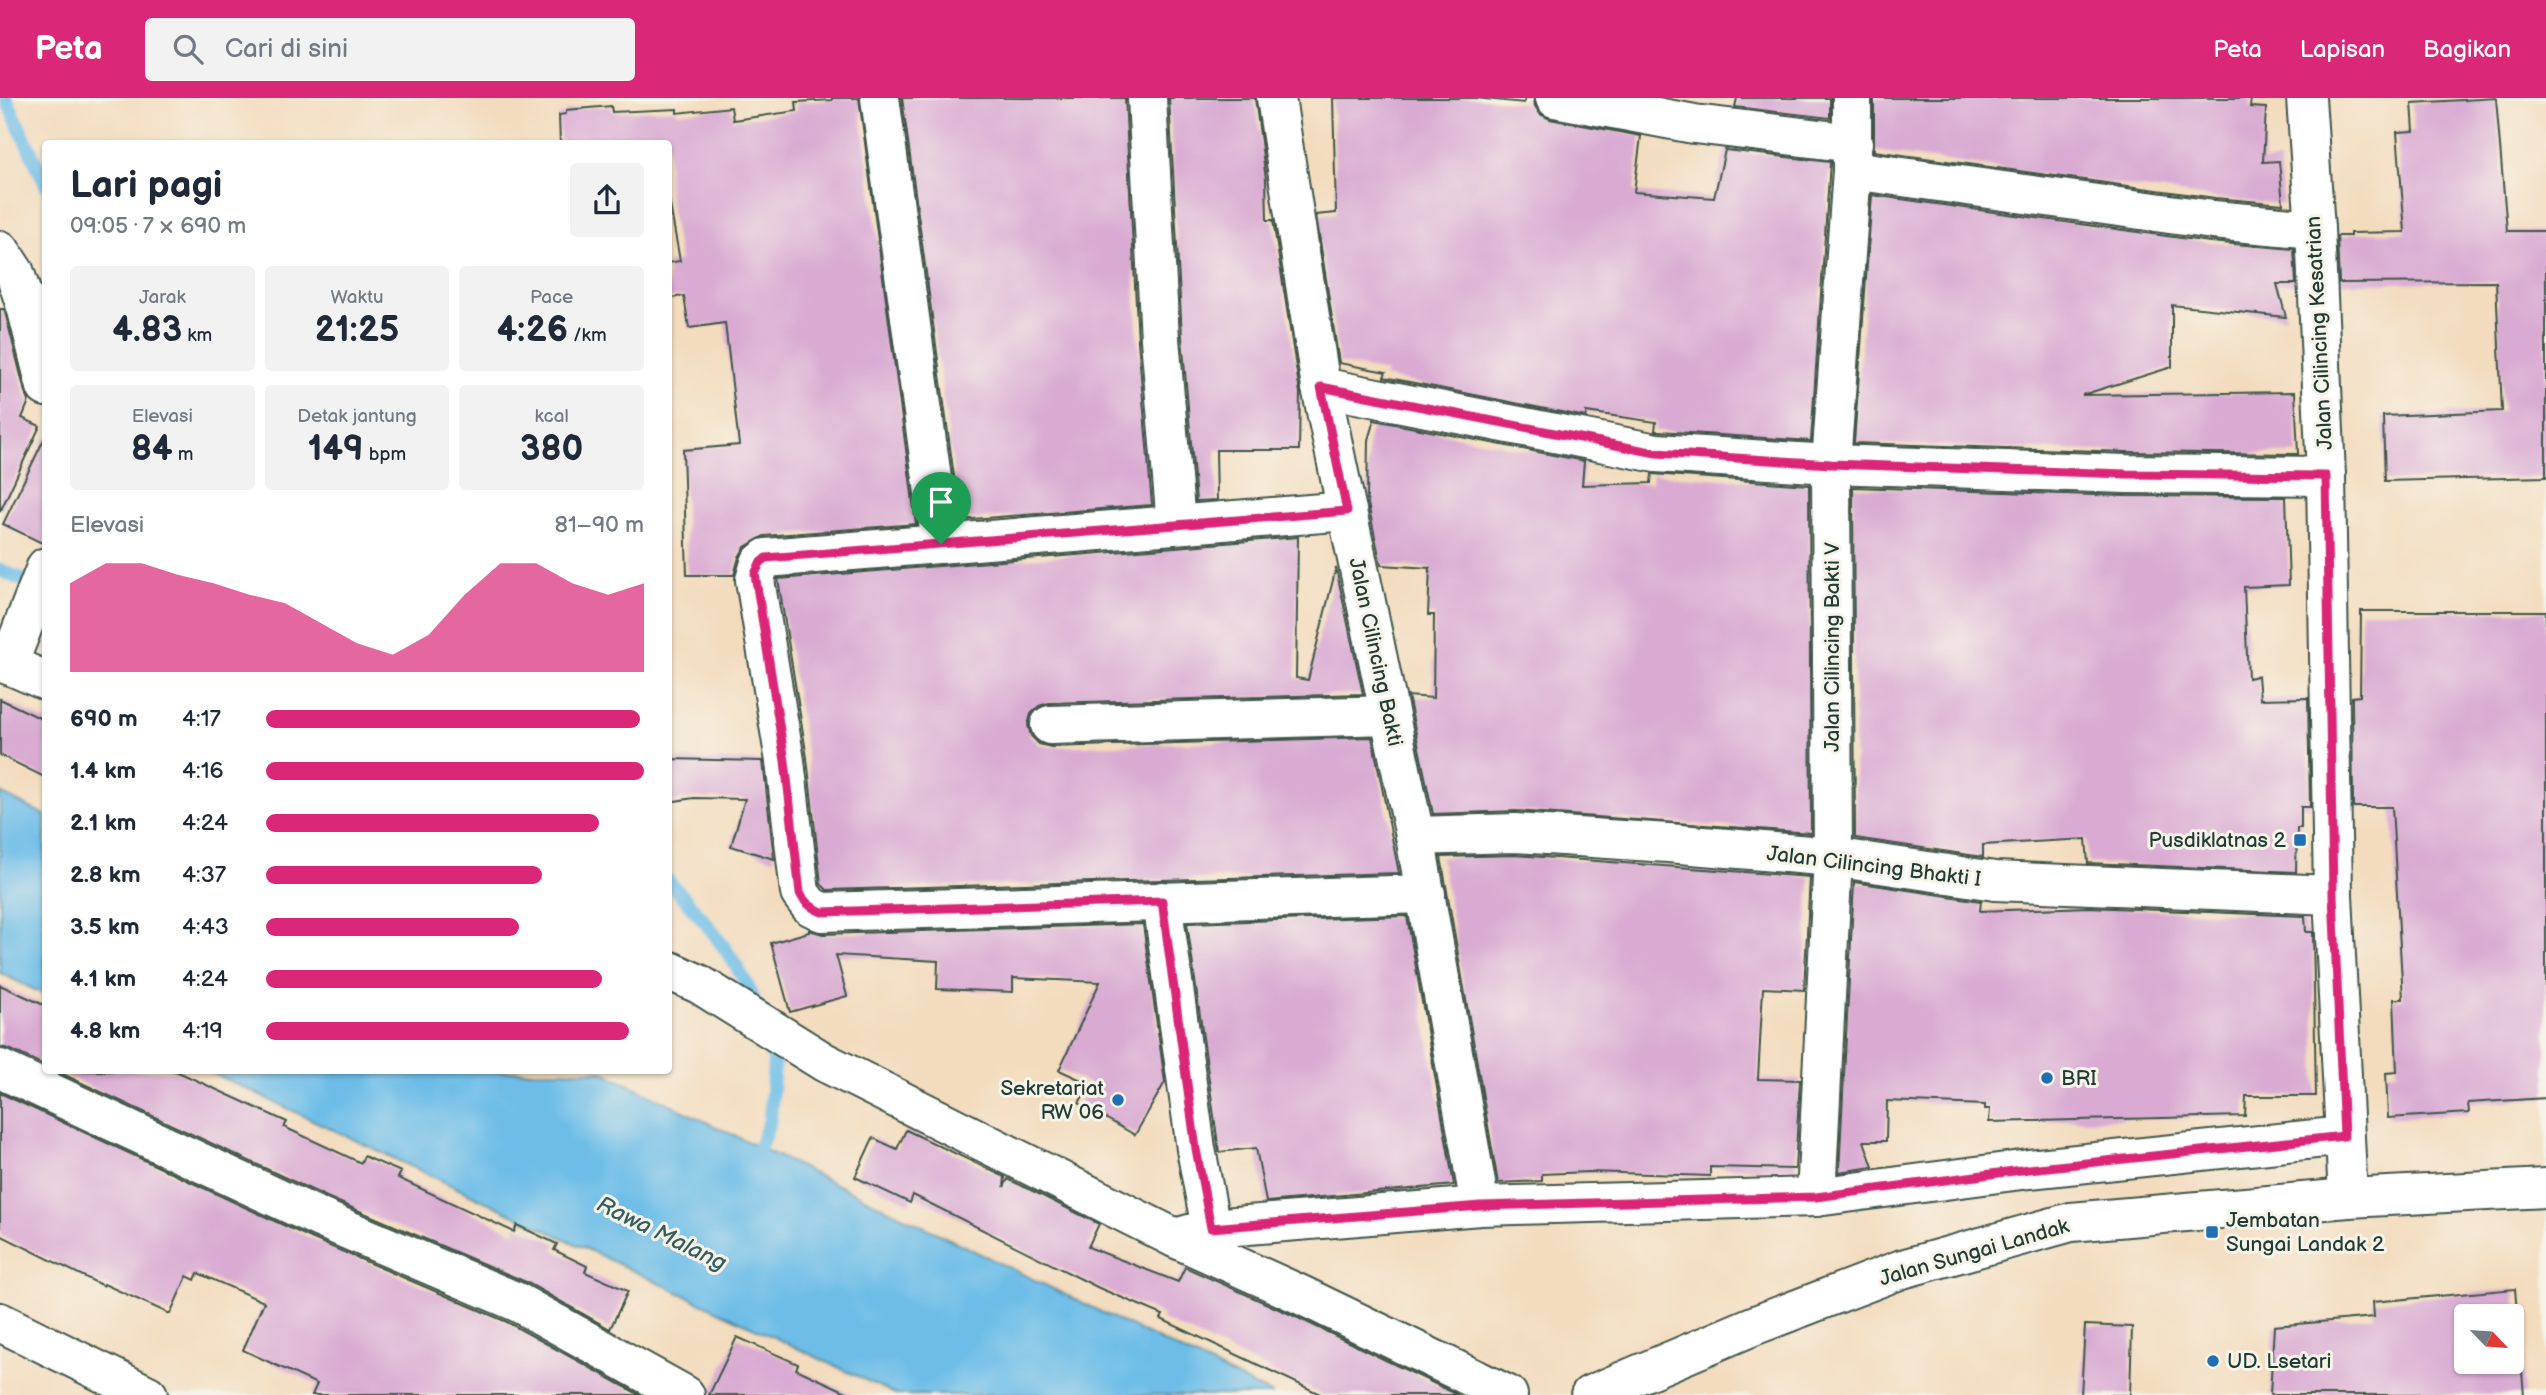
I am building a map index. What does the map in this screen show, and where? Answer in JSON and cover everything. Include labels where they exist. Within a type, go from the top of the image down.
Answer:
[{"type":"street","points":[[880,98],[941,544]]},
{"type":"street","points":[[1147,98],[1160,338],[1176,524]]},
{"type":"street","name":"Jalan Cilincing Bakti","points":[[1276,98],[1321,387],[1415,836],[1480,1206]]},
{"type":"street","points":[[1555,98],[1852,157],[2213,219],[2315,229]]},
{"type":"street","name":"Jalan Cilincing Bakti V","points":[[1816,1197],[1833,857],[1831,464],[1852,157],[1852,98]]},
{"type":"street","name":"Jalan Cilincing Kesatrian","points":[[2306,98],[2326,476],[2333,895],[2348,1198]]},
{"type":"street","points":[[0,250],[15,273],[42,371]]},
{"type":"street","points":[[1321,387],[1656,453],[1831,464],[2126,474],[2326,476]]},
{"type":"street","points":[[1347,511],[766,558],[758,568],[755,580],[785,761],[800,893],[810,906],[822,912],[1426,894]]},
{"type":"street","points":[[42,576],[10,652],[42,678]]},
{"type":"street","points":[[1050,725],[1389,715]]},
{"type":"street","name":"Jalan Cilincing Bhakti I","points":[[1415,836],[1515,833],[1833,857],[1995,881],[2333,895]]},
{"type":"street","points":[[1162,901],[1196,1149],[1211,1228]]},
{"type":"street","points":[[684,977],[824,1062],[1175,1238],[1313,1300],[1508,1395]]},
{"type":"street","points":[[0,1069],[320,1218],[517,1302],[685,1395]]},
{"type":"street","points":[[1175,1238],[1211,1228],[1480,1206],[1816,1197],[2029,1169],[2344,1136]]},
{"type":"street","name":"Jalan Sungai Landak","points":[[1590,1395],[1753,1326],[1902,1269],[2071,1223],[2348,1198],[2546,1188]]},
{"type":"street","points":[[0,1322],[148,1395]]},
{"type":"water","points":[[0,793],[42,814],[42,994],[0,973]]},
{"type":"water","name":"Rawa Malang","points":[[214,1074],[607,1074],[1273,1395],[897,1395]]},
{"type":"building","points":[[859,98],[916,524],[764,536],[745,547],[734,575],[687,575],[683,450],[739,445],[725,323],[689,328],[684,296],[672,298],[672,262],[680,261],[672,216],[672,140],[560,140],[559,115],[566,114],[566,110],[611,106],[612,112],[677,109],[677,113],[731,107],[733,120],[797,111],[796,102]]},
{"type":"building","points":[[902,98],[1125,98],[1138,341],[1152,505],[960,520]]},
{"type":"building","points":[[1169,98],[1255,98],[1266,179],[1267,220],[1273,220],[1300,393],[1299,450],[1216,450],[1217,500],[1196,501],[1182,337]]},
{"type":"building","points":[[1333,98],[1475,98],[1524,103],[1525,98],[1534,98],[1540,114],[1550,119],[1641,136],[1634,192],[1714,198],[1725,150],[1830,162],[1811,441],[1655,431],[1656,422],[1586,412],[1586,417],[1384,377],[1386,372],[1339,363],[1316,215],[1336,213]]},
{"type":"building","points":[[1737,98],[1830,98],[1830,118],[1735,107]]},
{"type":"building","points":[[1874,98],[2251,98],[2250,107],[2266,108],[2263,162],[2279,161],[2283,204],[2215,198],[1874,151]]},
{"type":"building","points":[[2496,98],[2507,231],[2546,231],[2546,477],[2385,481],[2383,416],[2502,411],[2496,282],[2339,283],[2337,236],[2350,236],[2350,233],[2405,232],[2397,132],[2414,131],[2412,103]]},
{"type":"building","points":[[1872,195],[2210,242],[2294,249],[2296,284],[2277,284],[2286,317],[2172,305],[2172,367],[2082,395],[2295,392],[2298,454],[2126,452],[1854,443]]},
{"type":"building","points":[[0,309],[4,309],[29,401],[22,418],[40,426],[0,512]]},
{"type":"building","points":[[1374,420],[1584,461],[1582,485],[1651,483],[1652,474],[1809,485],[1811,833],[1516,811],[1433,814],[1408,696],[1433,698],[1434,615],[1428,615],[1430,568],[1381,565],[1367,499],[1368,440]]},
{"type":"building","points":[[42,443],[42,543],[3,524]]},
{"type":"building","points":[[1853,487],[2126,496],[2286,497],[2289,585],[2244,587],[2248,678],[2258,676],[2260,699],[2308,698],[2310,807],[2301,807],[2301,828],[2297,828],[2296,872],[2088,863],[2086,839],[1983,845],[1983,857],[1855,838]]},
{"type":"building","points":[[1298,537],[1296,678],[1308,680],[1336,568],[1363,694],[1049,703],[1039,706],[1031,714],[1028,725],[1031,736],[1039,744],[1051,747],[1372,737],[1399,873],[827,890],[821,884],[807,758],[778,579]]},
{"type":"building","points":[[2361,611],[2546,611],[2546,1098],[2468,1103],[2469,1113],[2388,1118],[2386,1073],[2397,1072],[2394,999],[2403,999],[2392,807],[2353,807],[2352,697],[2360,696]]},
{"type":"building","points":[[0,699],[42,719],[42,776],[0,755]]},
{"type":"building","points":[[672,759],[763,761],[774,859],[731,846],[745,799],[694,798],[672,801]]},
{"type":"building","points":[[1515,855],[1810,877],[1804,990],[1763,988],[1758,1079],[1800,1080],[1795,1169],[1710,1167],[1710,1176],[1589,1172],[1542,1174],[1542,1181],[1498,1183],[1441,857]]},
{"type":"building","points":[[1854,882],[1981,901],[1980,911],[2089,907],[2305,916],[2306,932],[2313,932],[2316,1096],[2246,1096],[2245,1116],[1989,1122],[1990,1109],[1985,1109],[1985,1105],[1887,1101],[1886,1141],[1864,1141],[1873,1167],[1839,1172]]},
{"type":"building","points":[[1407,916],[1454,1185],[1266,1202],[1256,1148],[1219,1152],[1187,923]]},
{"type":"building","points":[[1143,924],[1165,1082],[1135,1135],[1079,1103],[1090,1084],[1059,1070],[1100,982],[1013,978],[1013,992],[937,989],[938,961],[836,955],[847,996],[790,1012],[771,943],[809,930],[823,934]]},
{"type":"building","points":[[0,985],[42,1004],[42,1064],[0,1047]]},
{"type":"building","points":[[62,1074],[183,1074],[287,1122],[284,1127],[361,1163],[364,1156],[401,1172],[398,1178],[514,1232],[517,1225],[557,1244],[554,1250],[587,1266],[585,1272],[628,1291],[610,1329],[526,1282],[329,1198]]},
{"type":"building","points":[[0,1093],[311,1238],[507,1322],[640,1395],[312,1395],[317,1384],[243,1350],[264,1302],[198,1273],[195,1280],[187,1276],[170,1314],[104,1284],[103,1286],[0,1235]]},
{"type":"building","points":[[906,1130],[1005,1177],[1004,1187],[1008,1179],[1099,1224],[1088,1247],[1178,1282],[1185,1267],[1458,1395],[1322,1395],[1161,1319],[1163,1315],[1099,1288],[913,1195],[910,1203],[855,1177],[873,1138],[897,1149]]},
{"type":"building","points":[[2515,1289],[2516,1304],[2454,1304],[2454,1374],[2522,1374],[2524,1395],[2270,1395],[2274,1326],[2374,1317],[2373,1302]]},
{"type":"building","points":[[2085,1325],[2132,1327],[2130,1395],[2081,1395]]},
{"type":"building","points":[[737,1337],[798,1364],[796,1369],[853,1395],[709,1395]]},
{"type":"waterway","points":[[6,98],[42,176]]},
{"type":"waterway","points":[[0,570],[37,586]]},
{"type":"waterway","points":[[672,885],[707,925],[732,959],[758,1012]]},
{"type":"waterway","points":[[754,1163],[770,1120],[774,1060],[766,1034]]},
{"type":"place","name":"Pusdiklatnas 2","points":[[2300,840]]},
{"type":"place","name":"BRI","points":[[2047,1078]]},
{"type":"place","name":"Sekretariat RW 06","points":[[1118,1100]]},
{"type":"place","name":"Jembatan Sungai Landak 2","points":[[2212,1232]]},
{"type":"place","name":"UD. Lsetari","points":[[2213,1361]]},
{"type":"route","points":[[1321,387],[1656,453],[1831,464],[2126,474],[2326,476],[2333,895],[2344,1136],[2029,1169],[1816,1197],[1480,1206],[1211,1228],[1196,1149],[1162,901],[822,912],[810,906],[800,893],[785,761],[755,574],[760,563],[766,558],[941,544],[1347,511],[1321,387]]}]
